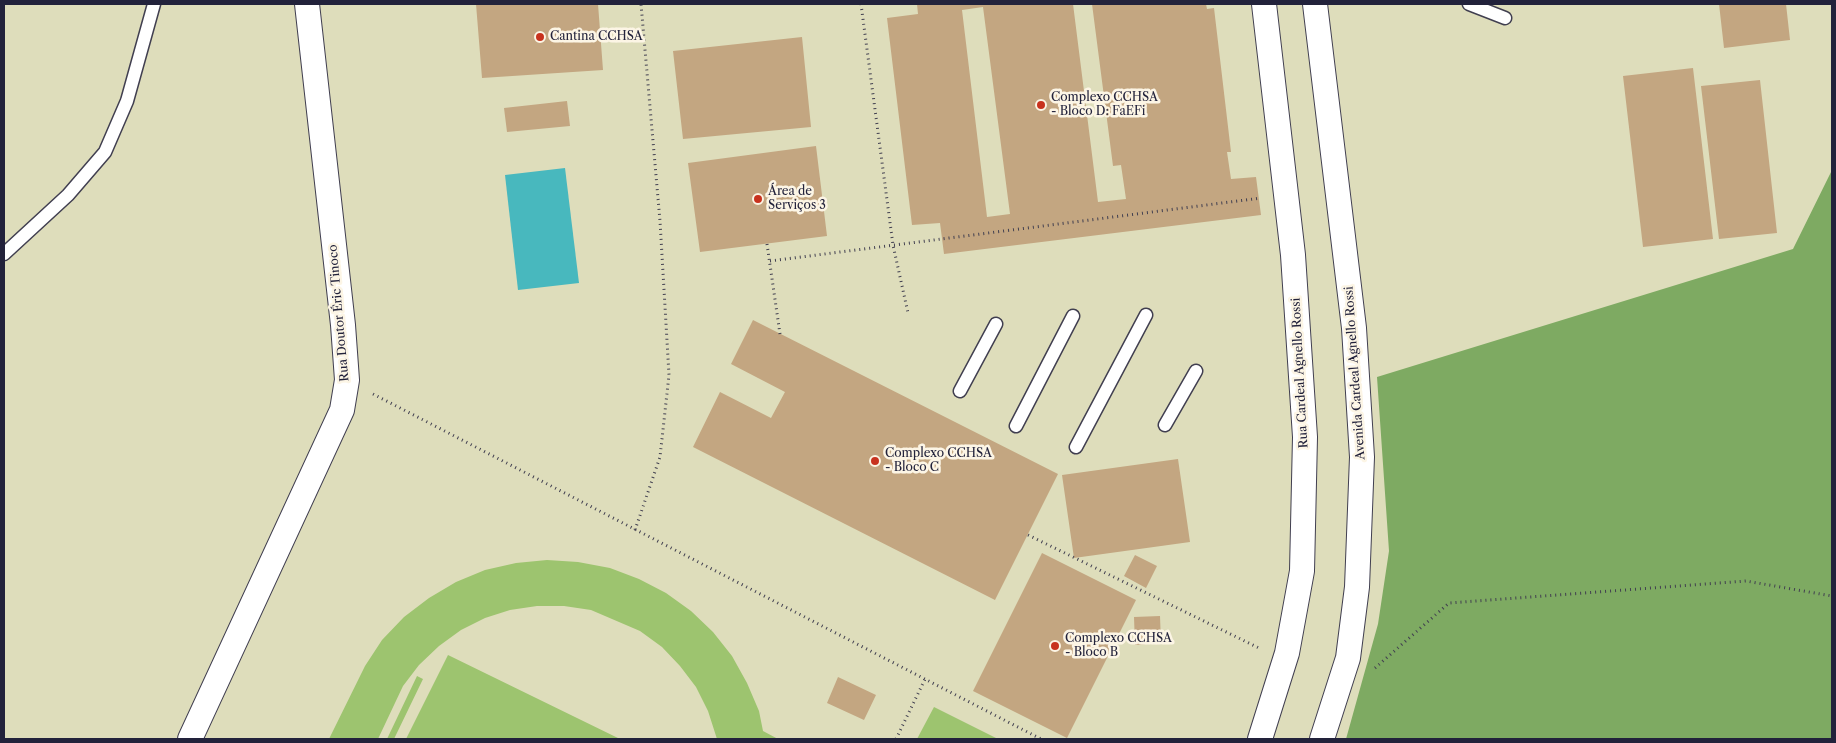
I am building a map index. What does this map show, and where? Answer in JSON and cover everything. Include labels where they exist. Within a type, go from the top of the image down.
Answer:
[{"type":"street","name":"Rua Doutor Éric Tinoco","points":[[190,739],[342,410],[347,380],[343,326],[307,4]]},
{"type":"street","name":"Rua Cardeal Agnello Rossi","points":[[1260,739],[1287,653],[1302,571],[1305,437],[1293,255],[1264,4]]},
{"type":"street","name":"Avenida Cardeal Agnello Rossi","points":[[1315,4],[1354,328],[1362,457],[1357,587],[1348,658],[1322,739]]},
{"type":"lane","points":[[4,254],[68,195],[105,152],[127,101],[154,4]]},
{"type":"lane","points":[[1469,4],[1505,18]]},
{"type":"lane","points":[[1076,447],[1146,315]]},
{"type":"lane","points":[[1016,426],[1073,316]]},
{"type":"lane","points":[[960,391],[996,324]]},
{"type":"lane","points":[[1165,425],[1196,371]]},
{"type":"path","points":[[636,530],[660,457],[669,375],[660,221],[641,4]]},
{"type":"path","points":[[861,4],[893,245],[908,313]]},
{"type":"path","points":[[770,261],[1286,194]]},
{"type":"path","points":[[767,244],[780,334]]},
{"type":"path","points":[[347,380],[1041,739]]},
{"type":"path","points":[[1028,535],[1257,648],[1287,653]]},
{"type":"path","points":[[1348,658],[1374,668],[1449,603],[1746,581],[1832,596]]},
{"type":"path","points":[[896,739],[925,679]]},
{"type":"shaded area","points":[[4,4],[1832,4],[1832,739],[4,739]]},
{"type":"green space","points":[[1832,170],[1832,739],[1346,739],[1378,624],[1389,551],[1377,377],[1793,249]]},
{"type":"green space","points":[[547,560],[578,562],[610,568],[639,579],[666,593],[691,611],[713,632],[732,656],[747,683],[759,711],[763,731],[778,739],[717,739],[708,711],[696,687],[662,647],[640,631],[591,610],[564,606],[537,606],[510,610],[485,618],[461,630],[439,646],[419,665],[403,686],[378,739],[329,739],[365,666],[382,640],[404,617],[429,598],[456,582],[485,570],[516,563]]},
{"type":"green space","points":[[448,655],[620,739],[406,739]]},
{"type":"green space","points":[[417,676],[423,679],[394,739],[387,739]]},
{"type":"green space","points":[[934,707],[998,739],[917,739]]},
{"type":"water","points":[[565,168],[579,283],[518,290],[505,175]]},
{"type":"building","name":"Cantina CCHSA","points":[[476,4],[598,4],[603,70],[482,78]]},
{"type":"building","points":[[917,4],[1073,4],[1098,202],[1126,199],[1121,165],[1113,166],[1092,4],[1206,4],[1207,9],[1214,8],[1231,152],[1227,152],[1231,179],[1256,177],[1261,215],[944,254],[940,223],[912,225],[887,18],[918,14]],"holes":[[[983,7],[1010,214],[987,217],[962,10]]]},
{"type":"building","points":[[1719,4],[1786,4],[1790,40],[1724,48]]},
{"type":"building","points":[[802,37],[811,127],[683,139],[673,51]]},
{"type":"building","points":[[1693,68],[1713,239],[1643,247],[1623,76]]},
{"type":"building","points":[[1760,80],[1777,233],[1719,239],[1701,86]]},
{"type":"building","points":[[567,101],[570,126],[507,132],[504,108]]},
{"type":"building","name":"Área de Serviços 3","points":[[816,146],[827,236],[700,252],[688,163]]},
{"type":"building","name":"Complexo CCHSA - Bloco C","points":[[753,320],[1058,474],[995,600],[693,447],[720,392],[771,418],[785,392],[731,364]]},
{"type":"building","points":[[1178,459],[1190,542],[1074,558],[1062,475]]},
{"type":"building","name":"Complexo CCHSA - Bloco B","points":[[1042,553],[1136,600],[1067,738],[973,691]]},
{"type":"building","points":[[1135,555],[1157,566],[1146,588],[1124,576]]},
{"type":"building","points":[[1160,616],[1161,643],[1135,645],[1134,617]]},
{"type":"building","points":[[838,677],[876,695],[864,720],[827,703]]},
{"type":"place","name":"Cantina CCHSA","points":[[540,37]]},
{"type":"place","name":"Complexo CCHSA - Bloco D: FaEFi","points":[[1041,105]]},
{"type":"place","name":"Área de Serviços 3","points":[[758,199]]},
{"type":"place","name":"Complexo CCHSA - Bloco C","points":[[875,461]]},
{"type":"place","name":"Complexo CCHSA - Bloco B","points":[[1055,646]]}]
